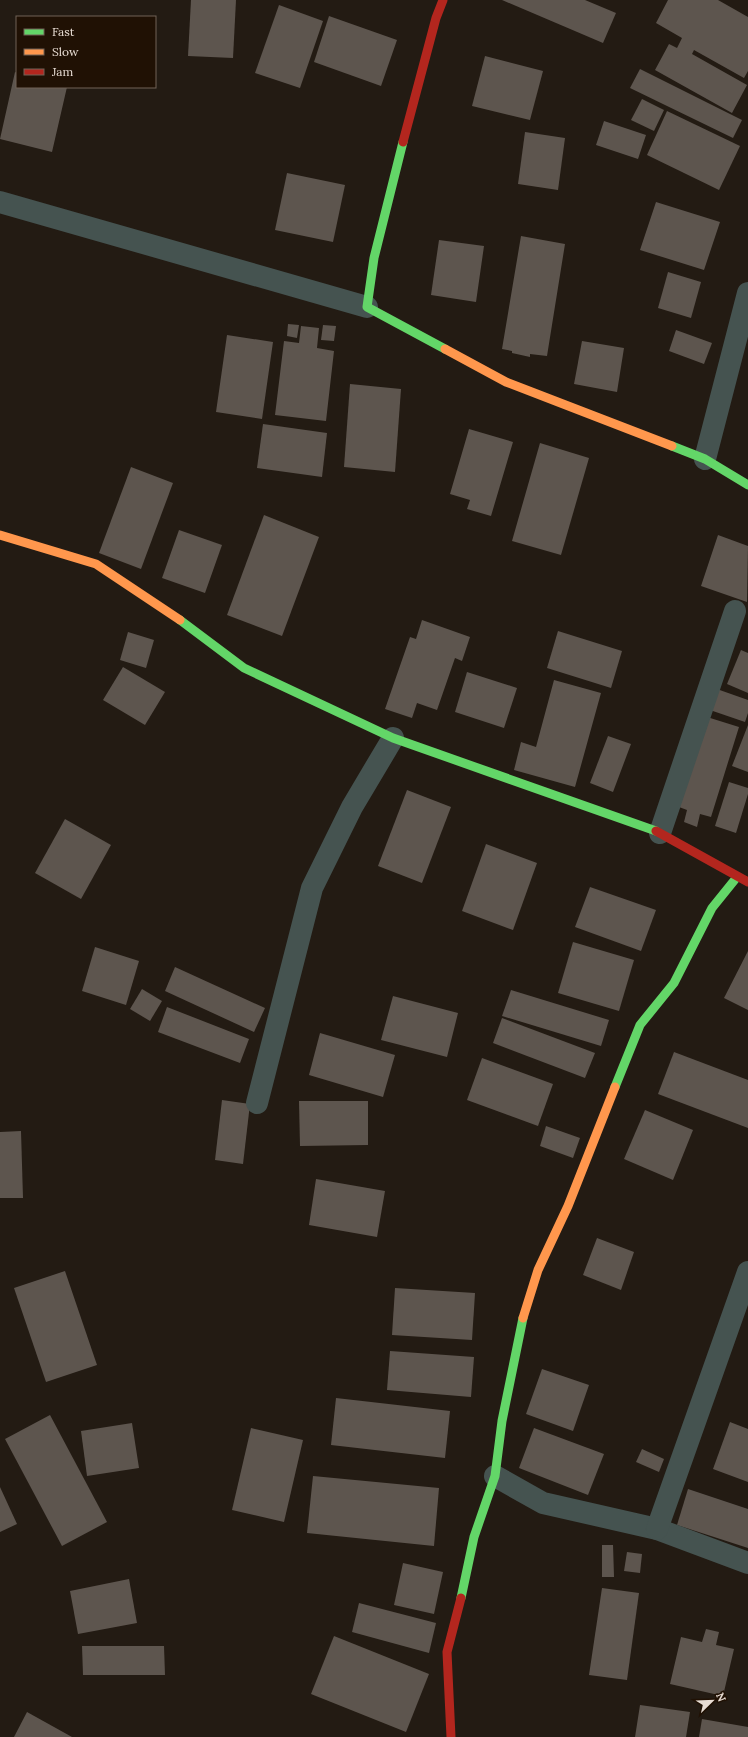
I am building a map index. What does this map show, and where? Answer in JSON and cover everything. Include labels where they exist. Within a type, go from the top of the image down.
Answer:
[{"type":"street","points":[[367,307],[374,258],[417,86],[443,0]]},
{"type":"street","points":[[0,202],[367,307],[506,382],[705,460],[748,486]]},
{"type":"street","points":[[705,460],[748,293]]},
{"type":"street","points":[[0,536],[96,564],[186,624],[244,668],[393,738],[660,833],[748,882]]},
{"type":"street","points":[[660,833],[735,611]]},
{"type":"street","points":[[257,1103],[312,888],[352,807],[393,738]]},
{"type":"street","points":[[451,1737],[447,1652],[456,1619],[474,1537],[495,1476],[502,1421],[520,1324],[538,1270],[568,1206],[640,1025],[674,983],[712,908],[737,877]]},
{"type":"street","points":[[657,1529],[748,1272]]},
{"type":"street","points":[[495,1476],[543,1503],[657,1529],[748,1563]]},
{"type":"building","points":[[191,0],[236,0],[233,58],[188,56]]},
{"type":"building","points":[[502,0],[585,0],[616,13],[603,43]]},
{"type":"building","points":[[668,0],[718,0],[748,17],[748,71],[744,78],[694,50],[692,54],[747,85],[732,113],[655,70],[669,44],[677,48],[682,38],[656,23]]},
{"type":"building","points":[[279,5],[323,21],[300,88],[255,73]]},
{"type":"building","points":[[329,16],[397,40],[381,86],[314,62]]},
{"type":"building","points":[[485,56],[543,71],[530,120],[472,106]]},
{"type":"building","points":[[640,69],[742,120],[733,138],[630,88]]},
{"type":"building","points":[[15,72],[16,88],[67,88],[52,152],[0,139]]},
{"type":"building","points":[[642,99],[664,110],[654,131],[631,120]]},
{"type":"building","points":[[667,111],[740,146],[719,190],[647,155]]},
{"type":"building","points":[[604,121],[646,135],[638,159],[596,145]]},
{"type":"building","points":[[525,132],[565,138],[558,190],[518,184]]},
{"type":"building","points":[[287,173],[345,185],[333,242],[275,230]]},
{"type":"building","points":[[656,202],[720,222],[704,270],[640,250]]},
{"type":"building","points":[[521,236],[565,244],[547,356],[530,354],[530,357],[502,349]]},
{"type":"building","points":[[439,240],[484,246],[476,302],[431,295]]},
{"type":"building","points":[[668,272],[701,282],[691,318],[658,308]]},
{"type":"building","points":[[288,324],[299,325],[297,338],[287,336]]},
{"type":"building","points":[[323,325],[336,326],[334,341],[321,340]]},
{"type":"building","points":[[301,326],[319,328],[317,348],[334,351],[326,421],[275,415],[284,341],[299,343]]},
{"type":"building","points":[[676,330],[712,343],[704,364],[669,351]]},
{"type":"building","points":[[227,335],[273,342],[262,419],[216,412]]},
{"type":"building","points":[[582,341],[624,348],[617,392],[574,384]]},
{"type":"building","points":[[350,384],[401,389],[395,472],[344,467]]},
{"type":"building","points":[[263,424],[327,433],[322,477],[257,468]]},
{"type":"building","points":[[469,429],[513,442],[491,516],[467,509],[470,500],[450,494]]},
{"type":"building","points":[[540,443],[589,458],[561,555],[512,541]]},
{"type":"building","points":[[131,467],[173,483],[141,569],[99,553]]},
{"type":"building","points":[[264,515],[319,537],[282,636],[227,615]]},
{"type":"building","points":[[179,530],[222,545],[205,593],[162,578]]},
{"type":"building","points":[[718,535],[748,546],[747,602],[701,586]]},
{"type":"building","points":[[422,620],[470,637],[462,661],[455,658],[437,710],[417,703],[412,718],[385,709],[410,637],[416,639]]},
{"type":"building","points":[[558,631],[622,651],[611,688],[547,668]]},
{"type":"building","points":[[128,632],[154,640],[146,668],[120,660]]},
{"type":"building","points":[[741,650],[748,653],[748,693],[727,684]]},
{"type":"building","points":[[123,667],[165,692],[145,725],[103,700]]},
{"type":"building","points":[[467,672],[517,688],[504,728],[455,712]]},
{"type":"building","points":[[554,680],[601,693],[575,787],[514,770],[521,742],[536,747]]},
{"type":"building","points":[[714,688],[748,700],[748,713],[745,722],[707,709]]},
{"type":"building","points":[[707,717],[739,727],[711,817],[700,814],[697,827],[684,822],[687,810],[679,807]]},
{"type":"building","points":[[748,725],[748,772],[732,766]]},
{"type":"building","points":[[608,736],[631,744],[613,792],[590,783]]},
{"type":"building","points":[[729,782],[748,788],[748,794],[736,833],[715,826]]},
{"type":"building","points":[[407,790],[451,807],[422,883],[378,866]]},
{"type":"building","points":[[65,819],[111,845],[81,899],[35,873]]},
{"type":"building","points":[[486,844],[537,863],[513,930],[462,911]]},
{"type":"building","points":[[590,887],[656,910],[641,951],[575,927]]},
{"type":"building","points":[[573,942],[634,960],[619,1011],[558,993]]},
{"type":"building","points":[[95,947],[139,961],[126,1005],[82,991]]},
{"type":"building","points":[[748,951],[748,1010],[724,998]]},
{"type":"building","points":[[175,967],[265,1008],[254,1032],[165,991]]},
{"type":"building","points":[[142,989],[162,1001],[150,1021],[130,1009]]},
{"type":"building","points":[[511,990],[609,1020],[601,1046],[502,1016]]},
{"type":"building","points":[[393,996],[458,1013],[447,1057],[381,1040]]},
{"type":"building","points":[[167,1007],[249,1039],[240,1063],[158,1032]]},
{"type":"building","points":[[502,1018],[595,1053],[585,1078],[493,1043]]},
{"type":"building","points":[[320,1033],[395,1055],[383,1097],[309,1075]]},
{"type":"building","points":[[674,1052],[748,1080],[748,1128],[658,1094]]},
{"type":"building","points":[[482,1058],[553,1084],[538,1126],[467,1100]]},
{"type":"building","points":[[222,1100],[250,1104],[243,1164],[215,1160]]},
{"type":"building","points":[[299,1101],[368,1101],[368,1145],[300,1146]]},
{"type":"building","points":[[645,1110],[693,1130],[673,1180],[624,1159]]},
{"type":"building","points":[[546,1126],[580,1138],[573,1158],[540,1146]]},
{"type":"building","points":[[21,1131],[23,1198],[0,1198],[0,1132]]},
{"type":"building","points":[[316,1179],[385,1191],[377,1237],[309,1225]]},
{"type":"building","points":[[597,1238],[634,1252],[621,1290],[583,1275]]},
{"type":"building","points":[[65,1271],[97,1365],[46,1382],[14,1288]]},
{"type":"building","points":[[395,1288],[475,1293],[472,1340],[392,1335]]},
{"type":"building","points":[[390,1351],[474,1357],[471,1397],[387,1390]]},
{"type":"building","points":[[542,1369],[589,1385],[573,1431],[526,1414]]},
{"type":"building","points":[[336,1398],[450,1411],[445,1458],[331,1445]]},
{"type":"building","points":[[50,1415],[107,1522],[62,1546],[5,1439]]},
{"type":"building","points":[[730,1422],[748,1429],[748,1482],[713,1469]]},
{"type":"building","points":[[132,1423],[139,1468],[87,1476],[81,1431]]},
{"type":"building","points":[[251,1428],[303,1440],[284,1522],[232,1510]]},
{"type":"building","points":[[534,1428],[604,1454],[588,1495],[519,1468]]},
{"type":"building","points":[[642,1449],[664,1459],[659,1472],[636,1462]]},
{"type":"building","points":[[313,1476],[439,1488],[434,1546],[307,1533]]},
{"type":"building","points":[[0,1487],[17,1524],[0,1532]]},
{"type":"building","points":[[688,1489],[748,1509],[748,1548],[677,1525]]},
{"type":"building","points":[[602,1545],[613,1545],[614,1577],[602,1577]]},
{"type":"building","points":[[627,1552],[642,1554],[640,1573],[624,1571]]},
{"type":"building","points":[[403,1563],[443,1572],[434,1614],[394,1605]]},
{"type":"building","points":[[129,1579],[137,1623],[78,1634],[70,1591]]},
{"type":"building","points":[[602,1588],[639,1593],[627,1680],[589,1675]]},
{"type":"building","points":[[359,1603],[436,1623],[429,1653],[352,1632]]},
{"type":"building","points":[[706,1629],[719,1632],[716,1645],[734,1649],[723,1696],[670,1684],[681,1637],[702,1642]]},
{"type":"building","points":[[334,1636],[429,1674],[406,1732],[311,1694]]},
{"type":"building","points":[[82,1646],[164,1646],[165,1675],[83,1675]]},
{"type":"building","points":[[640,1705],[690,1712],[686,1737],[635,1737]]},
{"type":"building","points":[[27,1712],[72,1737],[14,1737]]},
{"type":"building","points":[[702,1719],[748,1727],[748,1737],[699,1737]]},
{"type":"traffic: fast","points":[[403,142],[374,258],[367,307],[445,349]]},
{"type":"traffic: fast","points":[[672,446],[705,459],[748,485]]},
{"type":"traffic: fast","points":[[180,620],[244,668],[393,738],[656,831]]},
{"type":"traffic: fast","points":[[615,1087],[640,1025],[674,983],[712,908],[737,877]]},
{"type":"traffic: fast","points":[[461,1598],[474,1537],[495,1476],[502,1421],[523,1318]]},
{"type":"traffic: slow","points":[[445,349],[506,382],[672,446]]},
{"type":"traffic: slow","points":[[0,535],[96,564],[180,620]]},
{"type":"traffic: slow","points":[[523,1318],[538,1270],[568,1206],[615,1087]]},
{"type":"traffic: jam","points":[[403,142],[436,18],[443,0]]},
{"type":"traffic: jam","points":[[656,831],[748,882]]},
{"type":"traffic: jam","points":[[451,1737],[447,1652],[461,1598]]}]
